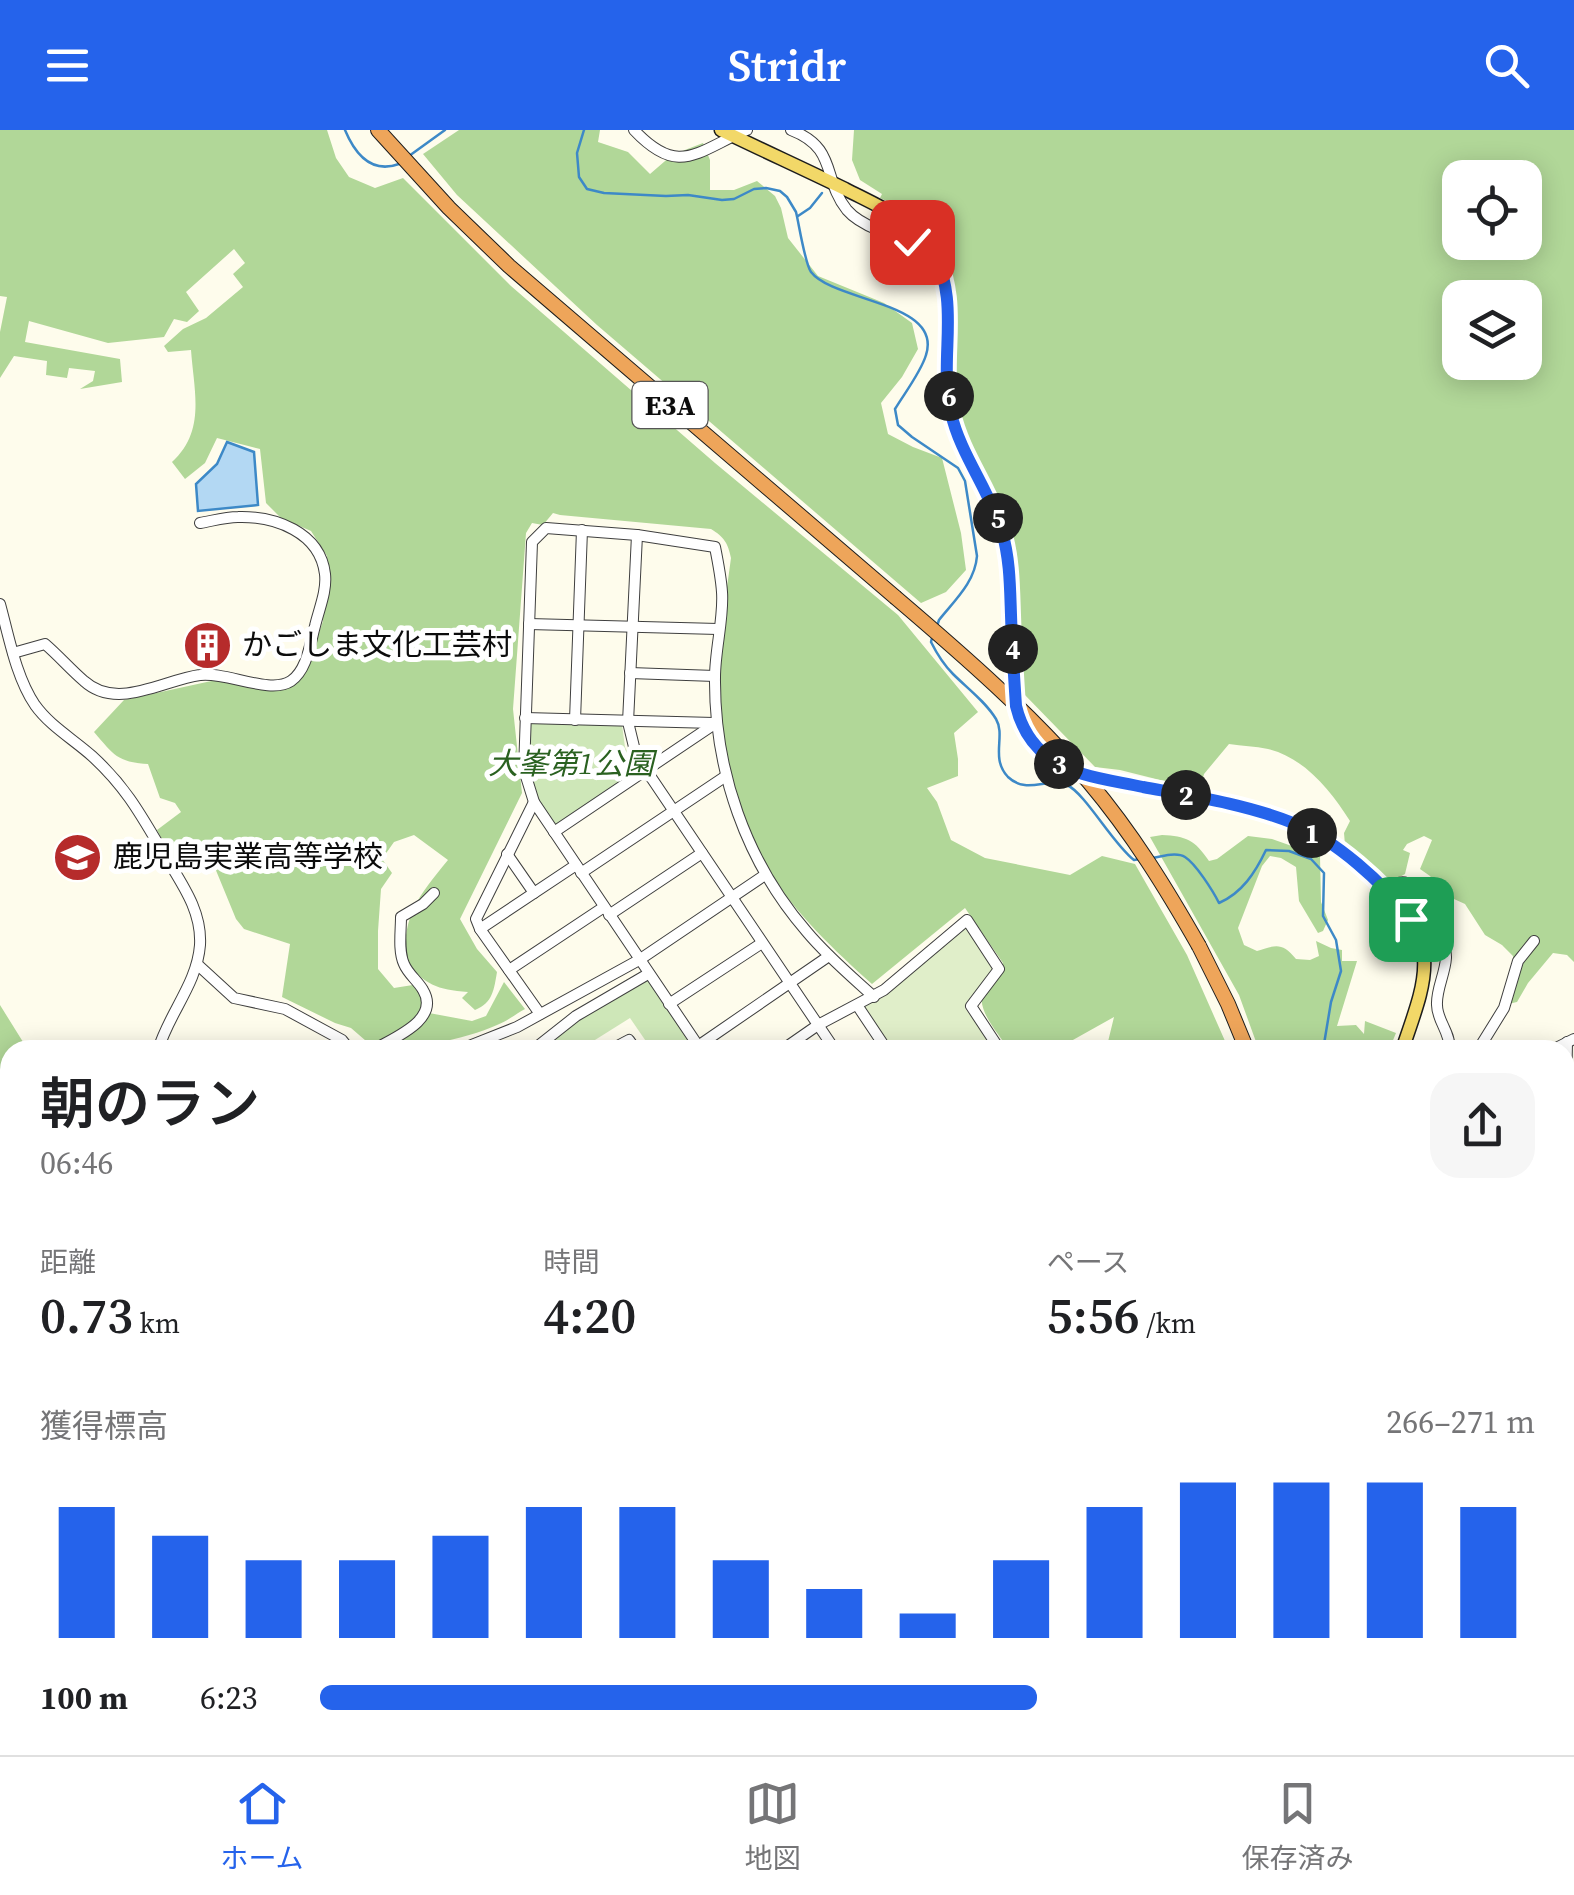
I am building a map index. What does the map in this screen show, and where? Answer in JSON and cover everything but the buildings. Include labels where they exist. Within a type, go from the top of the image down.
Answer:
[{"type":"highway","name":"E3A","points":[[378,130],[449,208],[574,324],[972,664],[1053,742],[1090,783],[1154,869],[1199,946],[1243,1040]]},
{"type":"main road","points":[[734,132],[906,222],[932,248],[946,282],[947,380],[956,430],[991,500],[1008,553],[1016,706],[1027,734],[1050,759],[1084,774],[1202,798],[1291,822],[1326,841],[1386,890],[1420,935],[1425,968],[1405,1040]]},
{"type":"street","points":[[634,130],[658,152],[681,158],[734,132]]},
{"type":"street","points":[[791,130],[806,136],[822,151],[834,184],[856,218],[932,248]]},
{"type":"street","points":[[14,653],[45,644],[102,694],[118,695],[203,674],[276,686],[292,681],[305,663],[325,588],[321,555],[309,538],[280,522],[237,516],[200,523]]},
{"type":"street","points":[[694,1040],[534,802],[524,770],[532,542],[546,528],[715,546],[723,595],[715,676],[716,723],[726,776],[750,848],[806,930],[874,997]]},
{"type":"street","points":[[575,720],[582,530]]},
{"type":"street","points":[[637,535],[628,722],[636,755],[828,1040]]},
{"type":"street","points":[[0,604],[28,693],[44,715],[109,773],[142,814],[192,902],[200,929],[198,965],[161,1040]]},
{"type":"street","points":[[529,624],[718,629]]},
{"type":"street","points":[[630,672],[715,676]]},
{"type":"street","points":[[525,718],[716,723]]},
{"type":"street","points":[[554,832],[716,723]]},
{"type":"street","points":[[480,929],[726,776]]},
{"type":"street","points":[[534,802],[476,919],[540,1014]]},
{"type":"street","points":[[509,970],[702,853]]},
{"type":"street","points":[[507,854],[534,893]]},
{"type":"street","points":[[486,1040],[639,960],[765,875]]},
{"type":"street","points":[[1386,890],[1406,882],[1438,925],[1446,945],[1446,960],[1437,1012],[1450,1040]]},
{"type":"street","points":[[391,1040],[420,1020],[427,1000],[404,964],[401,916],[434,893]]},
{"type":"street","points":[[797,1040],[874,997],[967,920],[999,968],[972,1006],[994,1040]]},
{"type":"street","points":[[1484,1040],[1504,1008],[1518,961],[1534,941]]},
{"type":"street","points":[[670,1004],[762,943]]},
{"type":"street","points":[[711,1040],[829,956]]},
{"type":"street","points":[[198,965],[234,998],[285,1010],[342,1040]]},
{"type":"street","points":[[545,1040],[576,1016],[648,974]]},
{"type":"street","points":[[857,1006],[880,1040]]},
{"type":"green space","points":[[0,130],[327,130],[336,158],[349,177],[375,188],[403,178],[511,286],[898,615],[978,712],[954,733],[958,776],[927,788],[937,802],[951,840],[985,858],[1070,875],[1102,856],[1135,864],[1187,955],[1225,1040],[1108,1040],[1114,1017],[1073,1040],[1002,1040],[985,1013],[982,998],[1003,963],[965,908],[872,984],[816,931],[779,887],[760,855],[738,801],[719,705],[720,642],[731,558],[725,541],[711,529],[553,513],[543,525],[532,523],[526,533],[513,709],[522,793],[460,919],[477,949],[497,972],[486,1004],[475,1010],[462,998],[468,992],[432,984],[404,961],[407,930],[415,906],[448,860],[414,835],[394,842],[382,859],[392,873],[381,889],[378,969],[394,988],[419,984],[429,1013],[472,1021],[486,1016],[504,982],[525,1009],[501,1023],[446,1040],[365,1040],[351,1028],[282,997],[290,944],[244,929],[236,919],[208,851],[174,864],[157,830],[181,812],[175,803],[160,798],[148,764],[117,756],[94,732],[124,700],[216,680],[270,691],[293,683],[310,659],[323,621],[321,601],[329,587],[327,556],[311,531],[281,518],[266,503],[260,449],[217,438],[205,463],[185,479],[172,462],[190,437],[195,396],[191,350],[168,352],[164,346],[243,287],[233,274],[245,263],[234,249],[186,292],[199,311],[187,322],[174,319],[164,337],[108,343],[29,321],[25,342],[120,359],[122,382],[80,389],[93,381],[95,371],[69,368],[67,378],[46,375],[47,361],[14,356],[0,378],[0,332],[7,297],[0,296]]},
{"type":"green space","points":[[459,130],[600,130],[598,142],[628,152],[650,174],[672,155],[703,143],[710,160],[710,190],[734,190],[757,181],[775,196],[788,238],[818,276],[884,303],[912,323],[918,349],[881,403],[888,434],[942,458],[966,570],[946,592],[921,603],[597,325],[457,195],[423,154]]},
{"type":"green space","points":[[854,130],[1574,130],[1574,962],[1567,955],[1553,953],[1517,1002],[1508,1004],[1515,976],[1513,956],[1485,935],[1465,904],[1443,894],[1420,869],[1432,840],[1424,836],[1407,844],[1403,850],[1410,853],[1405,874],[1383,881],[1345,845],[1344,833],[1350,821],[1334,798],[1316,777],[1281,753],[1229,744],[1204,774],[1200,790],[1095,767],[1023,693],[1016,550],[1002,504],[967,438],[956,400],[956,299],[949,265],[934,234],[921,221],[880,198],[882,194],[860,180],[852,160]]},
{"type":"green space","name":"大峯第1公園","points":[[534,721],[622,725],[625,747],[636,770],[553,824],[532,777],[530,725]]},
{"type":"green space","points":[[1248,836],[1272,839],[1320,856],[1321,902],[1328,920],[1323,931],[1318,933],[1299,901],[1296,867],[1270,856],[1262,866],[1238,928],[1244,945],[1257,951],[1278,946],[1296,959],[1310,960],[1319,956],[1316,941],[1342,950],[1342,961],[1357,961],[1337,1026],[1356,1025],[1364,1034],[1365,1021],[1396,1033],[1393,1040],[1255,1040],[1239,995],[1150,837],[1189,840],[1209,861]]},
{"type":"green space","points":[[963,929],[968,929],[993,965],[965,1008],[988,1040],[885,1040],[864,1009]]},
{"type":"green space","points":[[646,980],[689,1040],[645,1040],[630,1018],[595,1040],[553,1040],[571,1024]]},
{"type":"green space","points":[[0,1005],[22,1040],[0,1040]]},
{"type":"water","points":[[227,442],[254,452],[258,505],[198,511],[196,484],[217,464]]},
{"type":"waterway","points":[[345,130],[365,160],[380,166],[399,164]]},
{"type":"waterway","points":[[409,156],[445,130]]},
{"type":"waterway","points":[[584,130],[577,153],[579,177],[587,189],[722,200],[754,189],[780,191],[796,212],[811,272],[823,282],[903,313],[918,324],[927,337],[926,355],[895,409],[898,425],[958,468],[965,481],[977,556],[968,582],[937,626]]},
{"type":"waterway","points":[[798,216],[822,193]]},
{"type":"waterway","points":[[932,638],[947,667],[996,719],[1000,762],[1008,777],[1022,785],[1067,785],[1126,853],[1134,860],[1140,859]]},
{"type":"waterway","points":[[1153,858],[1185,857],[1219,903],[1247,881],[1266,850],[1289,851],[1311,859],[1324,873],[1323,916],[1336,940],[1341,971],[1325,1040]]},
{"type":"place","name":"かごしま文化工芸村","points":[[207,645]]},
{"type":"place","name":"鹿児島実業高等学校","points":[[78,857]]},
{"type":"route","points":[[912,242],[932,248],[946,282],[948,395],[956,430],[991,500],[1008,553],[1016,706],[1036,747],[1066,768],[1084,774],[1202,798],[1291,822],[1326,841],[1369,875],[1411,919]]}]
